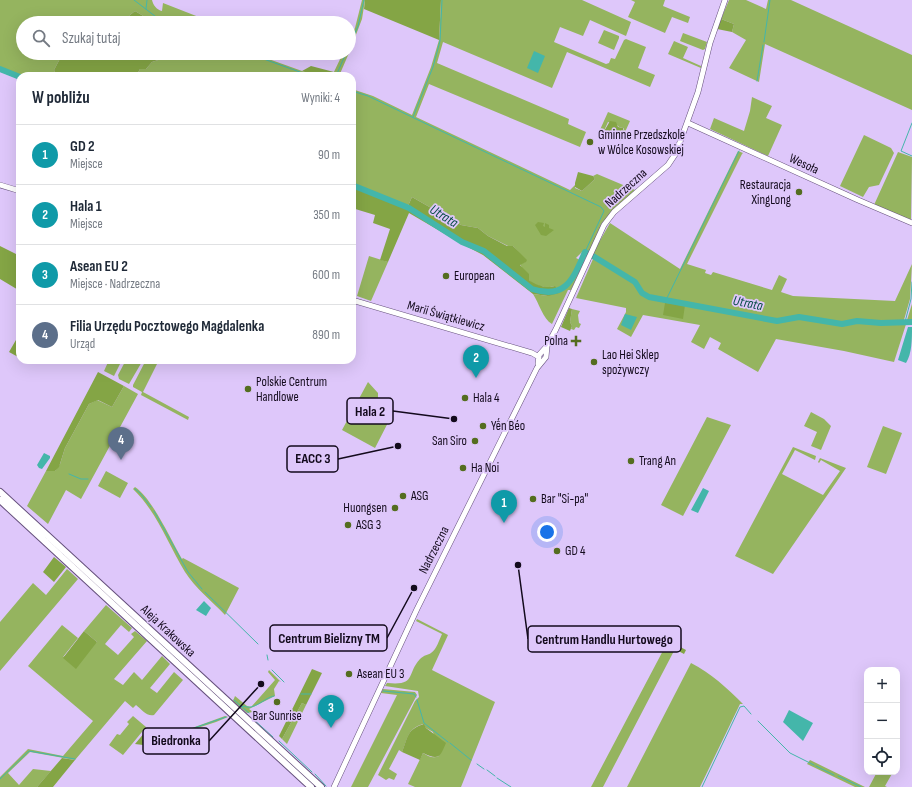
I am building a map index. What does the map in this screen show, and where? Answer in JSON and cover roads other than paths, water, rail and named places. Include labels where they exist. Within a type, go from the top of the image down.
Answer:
[{"type":"main road","name":"Aleja Krakowska","points":[[0,492],[322,787]]},
{"type":"main road","name":"Aleja Krakowska","points":[[0,500],[311,787]]},
{"type":"street","name":"Nadrzeczna","points":[[334,787],[417,609],[537,368],[604,225],[614,212],[671,161],[678,148],[698,92],[710,43],[725,0]]},
{"type":"street","name":"Wesoła","points":[[688,123],[881,211],[912,223]]},
{"type":"street","points":[[0,185],[16,190]]},
{"type":"street","name":"Marii Świątkiewicz","points":[[356,301],[542,356]]},
{"type":"waterway","points":[[134,0],[155,16]]},
{"type":"waterway","points":[[146,9],[147,0]]},
{"type":"waterway","points":[[356,31],[364,0]]},
{"type":"waterway","points":[[413,117],[433,67],[440,41],[442,0]]},
{"type":"waterway","points":[[764,42],[770,0]]},
{"type":"waterway","points":[[757,81],[763,45]]},
{"type":"waterway","points":[[266,60],[300,72]]},
{"type":"waterway","points":[[338,72],[343,60]]},
{"type":"waterway","name":"Utrata","points":[[0,69],[16,75]]},
{"type":"waterway","points":[[356,92],[368,96],[601,207],[604,211],[585,252]]},
{"type":"waterway","points":[[912,123],[901,151],[912,156]]},
{"type":"waterway","points":[[666,300],[739,151]]},
{"type":"waterway","name":"Utrata","points":[[356,187],[409,208],[462,242],[484,251],[532,289],[544,292],[553,292],[561,289],[567,285],[585,252],[587,253]]},
{"type":"waterway","name":"Utrata","points":[[593,256],[635,282],[642,293],[649,297],[777,321],[799,317],[842,324],[857,321],[881,323],[912,322]]},
{"type":"waterway","points":[[905,322],[911,299],[912,282]]},
{"type":"waterway","points":[[69,474],[81,479],[88,479]]},
{"type":"waterway","points":[[135,489],[151,507]]},
{"type":"waterway","points":[[154,511],[188,572],[202,589]]},
{"type":"waterway","points":[[205,592],[258,644]]},
{"type":"waterway","points":[[267,655],[268,660]]},
{"type":"waterway","points":[[272,670],[284,682]]},
{"type":"waterway","points":[[383,691],[414,694],[416,697]]},
{"type":"waterway","points":[[301,694],[311,694]]},
{"type":"waterway","points":[[241,707],[252,707],[274,696]]},
{"type":"waterway","points":[[234,700],[249,713]]},
{"type":"waterway","points":[[417,700],[424,723],[448,742]]},
{"type":"waterway","points":[[702,787],[740,707],[744,706],[751,714]]},
{"type":"waterway","points":[[194,728],[226,717]]},
{"type":"waterway","points":[[252,718],[273,737]]},
{"type":"waterway","points":[[758,721],[790,753],[814,765]]},
{"type":"waterway","points":[[147,731],[179,733],[190,730]]},
{"type":"waterway","points":[[279,741],[312,772]]},
{"type":"waterway","points":[[450,743],[471,760]]},
{"type":"waterway","points":[[0,779],[29,751],[75,759]]},
{"type":"waterway","points":[[477,764],[484,769]]},
{"type":"waterway","points":[[816,766],[834,775]]},
{"type":"waterway","points":[[487,770],[495,776]]},
{"type":"waterway","points":[[315,774],[326,786]]},
{"type":"waterway","points":[[838,776],[861,787]]},
{"type":"waterway","points":[[497,778],[511,787]]},
{"type":"place","name":"Gminne Przedszkole w Wólce Kosowskiej","points":[[590,142]]},
{"type":"place","name":"Restauracja XingLong","points":[[799,192]]},
{"type":"place","name":"European","points":[[446,276]]},
{"type":"place","name":"Polna","points":[[576,341]]},
{"type":"place","name":"Lao Hei Sklep spożywczy","points":[[594,362]]},
{"type":"place","name":"Hala 1","points":[[476,378]]},
{"type":"place","name":"Polskie Centrum Handlowe","points":[[248,389]]},
{"type":"place","name":"Hala 4","points":[[465,398]]},
{"type":"place","name":"Hala 2","points":[[454,419]]},
{"type":"place","name":"Yến Béo","points":[[483,426]]},
{"type":"place","name":"San Siro","points":[[475,441]]},
{"type":"place","name":"EACC 3","points":[[398,446]]},
{"type":"place","name":"Filia Urzędu Pocztowego Magdalenka","points":[[121,460]]},
{"type":"place","name":"Trang An","points":[[631,461]]},
{"type":"place","name":"Ha Noi","points":[[463,468]]},
{"type":"place","name":"ASG","points":[[403,496]]},
{"type":"place","name":"Bar \"Si-pa\"","points":[[533,499]]},
{"type":"place","name":"Huongsen","points":[[395,508]]},
{"type":"place","name":"GD 2","points":[[504,523]]},
{"type":"place","name":"ASG 3","points":[[348,525]]},
{"type":"place","name":"GD 4","points":[[557,551]]},
{"type":"place","name":"Centrum Handlu Hurtowego","points":[[518,565]]},
{"type":"place","name":"Centrum Bielizny TM","points":[[414,588]]},
{"type":"place","name":"Asean EU 3","points":[[349,674]]},
{"type":"place","name":"Biedronka","points":[[261,684]]},
{"type":"place","name":"Bar Sunrise","points":[[277,702]]},
{"type":"place","name":"Asean EU 2","points":[[331,728]]}]
